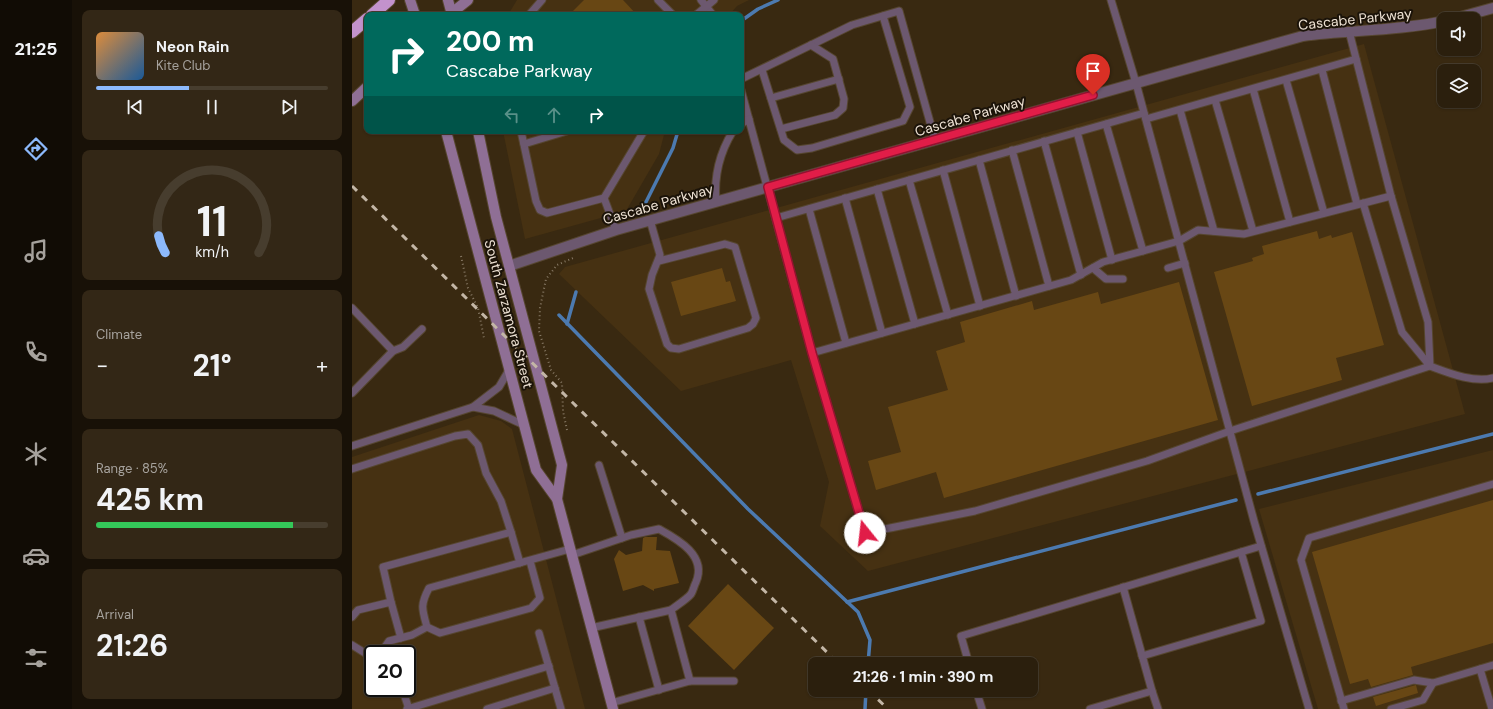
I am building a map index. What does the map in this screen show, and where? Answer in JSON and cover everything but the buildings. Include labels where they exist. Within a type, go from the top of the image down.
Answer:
[{"type":"highway","points":[[375,12],[389,0]]},
{"type":"highway","points":[[352,32],[364,22]]},
{"type":"main road","points":[[410,0],[414,12]]},
{"type":"main road","points":[[448,0],[451,12]]},
{"type":"main road","points":[[453,12],[468,0]]},
{"type":"main road","points":[[352,101],[364,90]]},
{"type":"main road","name":"South Zarzamora Street","points":[[447,134],[536,470],[557,499],[612,706]]},
{"type":"main road","name":"South Zarzamora Street","points":[[479,134],[496,217],[562,465],[557,499]]},
{"type":"street","points":[[1478,12],[1493,8]]},
{"type":"street","name":"Cascabe Parkway","points":[[509,266],[650,220],[1303,36],[1349,31],[1417,27],[1437,23]]},
{"type":"lane","points":[[532,12],[542,0]]},
{"type":"lane","points":[[658,0],[670,12]]},
{"type":"lane","points":[[701,0],[711,12]]},
{"type":"lane","points":[[699,12],[714,0]]},
{"type":"lane","points":[[1111,0],[1136,83],[1261,546],[1309,709]]},
{"type":"lane","points":[[744,78],[812,46],[852,25],[899,11],[935,140]]},
{"type":"lane","points":[[762,70],[784,140],[797,150],[812,148],[903,121],[910,107],[883,16]]},
{"type":"lane","points":[[1349,31],[1392,196],[1428,322],[1430,366]]},
{"type":"lane","points":[[781,129],[836,115],[843,108],[844,99],[834,59],[812,46]]},
{"type":"lane","points":[[776,218],[1106,124],[1180,110],[1356,59]]},
{"type":"lane","points":[[1322,70],[1360,204],[1402,332],[1430,366],[1452,375],[1485,380],[1493,378]]},
{"type":"lane","points":[[771,98],[839,79]]},
{"type":"lane","points":[[1286,80],[1324,213]]},
{"type":"lane","points":[[1253,89],[1290,222]]},
{"type":"lane","points":[[1215,100],[1253,231]]},
{"type":"lane","points":[[744,101],[812,353],[865,533],[975,511],[1147,461],[1230,431],[1430,366]]},
{"type":"lane","points":[[1180,110],[1214,232]]},
{"type":"lane","points":[[744,122],[749,119]]},
{"type":"lane","points":[[1106,124],[1143,251]]},
{"type":"lane","points":[[1077,132],[1112,260]]},
{"type":"lane","points":[[522,134],[536,200],[540,210],[547,213],[604,198],[642,134]]},
{"type":"lane","points":[[524,144],[557,134]]},
{"type":"lane","points":[[716,201],[714,185],[724,146],[731,134]]},
{"type":"lane","points":[[1044,141],[1081,275]]},
{"type":"lane","points":[[1012,150],[1049,286]]},
{"type":"lane","points":[[979,160],[1016,296]]},
{"type":"lane","points":[[943,170],[980,306]]},
{"type":"lane","points":[[909,180],[948,315]]},
{"type":"lane","points":[[877,189],[915,324]]},
{"type":"lane","points":[[812,353],[1071,280],[1112,260],[1179,241],[1198,230],[1244,234],[1392,196]]},
{"type":"lane","points":[[604,198],[616,230]]},
{"type":"lane","points":[[845,198],[882,333]]},
{"type":"lane","points":[[808,209],[846,344]]},
{"type":"lane","points":[[650,220],[660,255],[659,261],[652,275],[649,289],[667,344],[671,348],[679,349],[748,328],[753,324],[756,318],[735,247],[733,245],[724,244],[659,261]]},
{"type":"lane","points":[[1168,268],[1184,263]]},
{"type":"lane","points":[[1093,268],[1106,279],[1123,280]]},
{"type":"lane","points":[[352,308],[393,351]]},
{"type":"lane","points":[[352,393],[393,351],[403,347],[422,329]]},
{"type":"lane","points":[[352,446],[473,407],[498,388],[509,370]]},
{"type":"lane","points":[[473,407],[494,412],[524,425]]},
{"type":"lane","points":[[352,469],[455,436],[468,434],[478,444],[486,473],[501,501],[520,563]]},
{"type":"lane","points":[[599,465],[622,538]]},
{"type":"lane","points":[[1344,709],[1301,560],[1309,538],[1493,484]]},
{"type":"lane","points":[[427,627],[422,610],[422,601],[429,588],[520,563],[571,552],[659,529],[687,547],[698,562],[699,575],[691,594],[671,610],[591,628]]},
{"type":"lane","points":[[402,638],[382,567],[511,532]]},
{"type":"lane","points":[[967,657],[961,636],[1261,546]]},
{"type":"lane","points":[[1142,656],[1261,621],[1241,552]]},
{"type":"lane","points":[[387,645],[390,641],[402,638],[427,627],[440,633],[531,608],[540,598],[530,561]]},
{"type":"lane","points":[[1123,587],[1158,709]]},
{"type":"lane","points":[[352,618],[358,610],[392,602]]},
{"type":"lane","points":[[671,610],[690,681]]},
{"type":"lane","points":[[639,617],[659,690]]},
{"type":"lane","points":[[539,633],[561,709]]},
{"type":"lane","points":[[352,645],[364,652]]},
{"type":"lane","points":[[1341,700],[1414,680],[1433,683],[1493,665]]},
{"type":"lane","points":[[405,697],[408,709],[549,666]]},
{"type":"lane","points":[[1480,669],[1492,709]]},
{"type":"lane","points":[[612,706],[690,681],[734,681]]},
{"type":"lane","points":[[1391,709],[1423,700],[1433,683]]},
{"type":"lane","points":[[487,709],[555,688]]},
{"type":"lane","points":[[1090,709],[1152,691]]},
{"type":"lane","points":[[978,697],[982,709]]},
{"type":"path","points":[[461,256],[468,288],[478,308],[484,338]]},
{"type":"path","points":[[567,430],[563,411],[562,383],[551,370],[539,331],[540,308],[546,279],[557,265],[573,258]]},
{"type":"shaded area","points":[[517,0],[749,0],[737,6],[732,12],[510,12]]},
{"type":"shaded area","points":[[1364,44],[1465,414],[868,571],[820,526],[829,482],[791,360],[681,391],[559,274],[565,267]]},
{"type":"shaded area","points":[[504,134],[664,134],[659,154],[626,211],[525,239]]},
{"type":"shaded area","points":[[479,415],[501,421],[512,429],[585,709],[352,709],[352,457]]},
{"type":"shaded area","points":[[1493,450],[1493,709],[1318,709],[1259,509]]},
{"type":"waterway","points":[[744,19],[758,9],[778,0]]},
{"type":"waterway","points":[[644,206],[673,148],[677,134]]},
{"type":"waterway","points":[[567,324],[576,292]]},
{"type":"waterway","points":[[559,315],[748,509],[858,612],[870,640],[869,657]]},
{"type":"waterway","points":[[1258,494],[1493,434]]},
{"type":"waterway","points":[[847,602],[1236,500]]},
{"type":"waterway","points":[[865,709],[866,697]]},
{"type":"railway","points":[[352,186],[832,657]]},
{"type":"railway","points":[[875,697],[888,709]]},
{"type":"route","points":[[865,533],[812,353],[768,187],[1093,95]]}]
